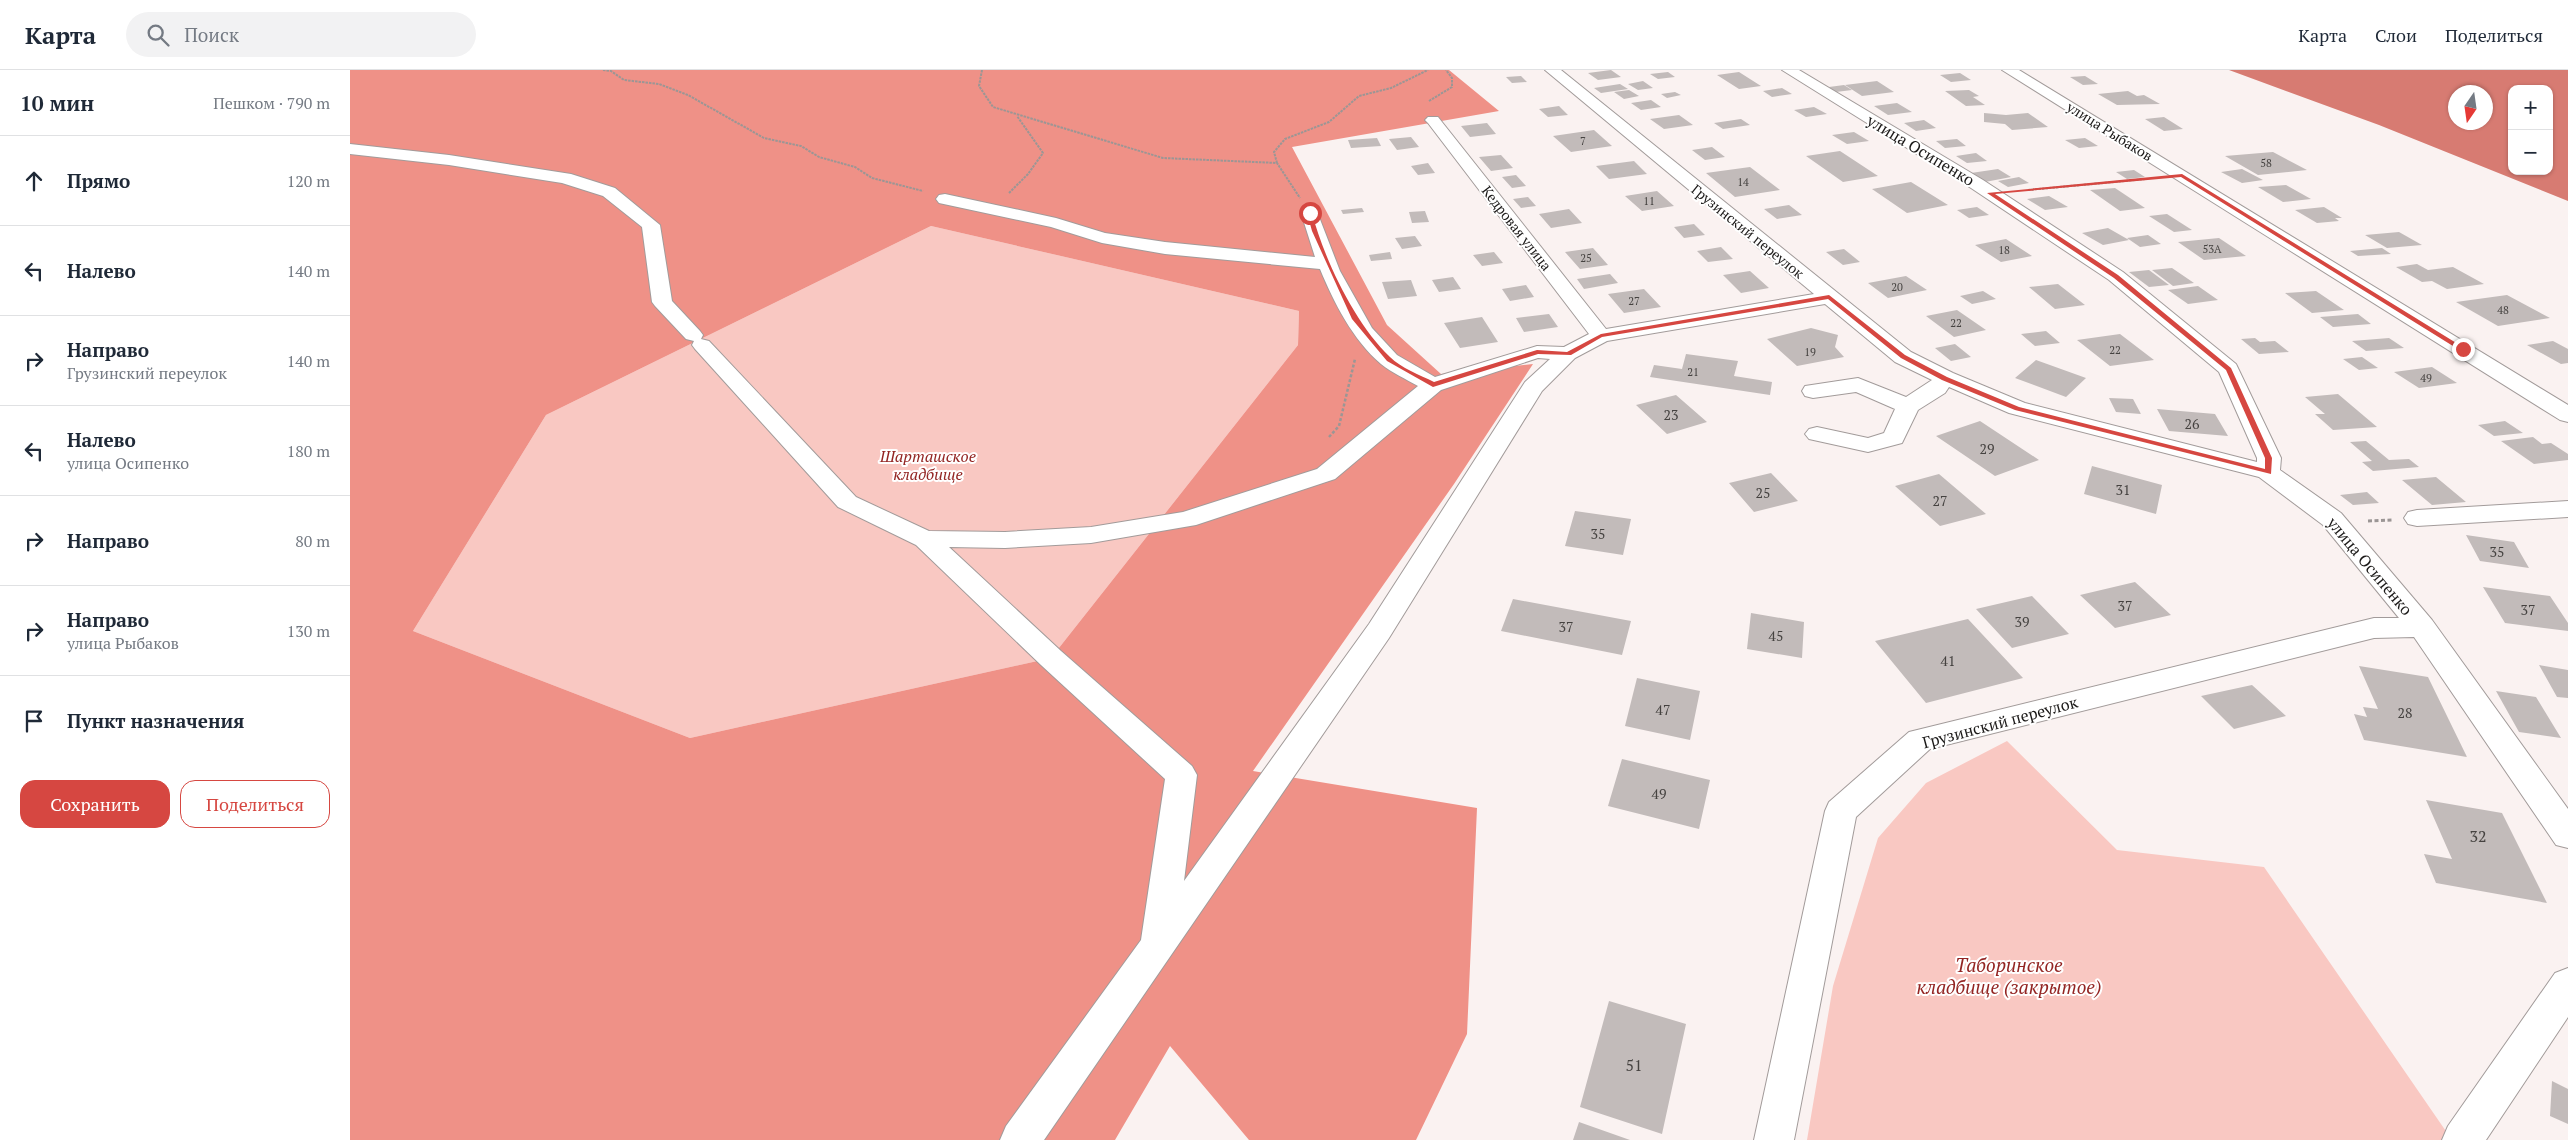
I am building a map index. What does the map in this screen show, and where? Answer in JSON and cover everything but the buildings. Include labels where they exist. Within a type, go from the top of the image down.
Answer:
[{"type":"street","name":"Грузинский переулок","points":[[1552,70],[1903,357],[1945,378],[2017,408],[2268,472]]},
{"type":"street","name":"улица Осипенко","points":[[1789,70],[1990,193],[2116,276],[2228,369],[2269,458],[2268,472],[2336,524],[2422,628],[2568,835]]},
{"type":"street","name":"улица Рыбаков","points":[[2009,70],[2182,175],[2568,415]]},
{"type":"street","name":"Кедровая улица","points":[[1433,120],[1601,336]]},
{"type":"street","points":[[350,149],[449,160],[565,178],[609,192],[651,225],[662,302],[847,502],[925,540],[1050,658],[1181,775],[1159,944]]},
{"type":"street","points":[[945,199],[1016,216],[1056,223],[1102,238],[1165,248],[1329,264]]},
{"type":"street","points":[[1310,213],[1314,231],[1354,318],[1389,360],[1433,385]]},
{"type":"street","points":[[1020,1140],[1378,632],[1533,387],[1568,354],[1601,336],[1829,297]]},
{"type":"street","points":[[925,540],[1005,540],[1091,534],[1187,519],[1326,474],[1433,385],[1537,352],[1568,354]]},
{"type":"street","points":[[1817,434],[1868,445],[1894,438],[1908,406],[1937,388],[1945,378]]},
{"type":"street","points":[[1813,391],[1858,385],[1908,406]]},
{"type":"street","points":[[2418,518],[2568,509]]},
{"type":"street","name":"Грузинский переулок","points":[[1774,1140],[1840,810],[1920,740],[2374,628],[2422,628]]},
{"type":"street","points":[[2462,1140],[2568,985]]},
{"type":"path","points":[[604,70],[611,71],[624,80],[659,84],[688,95],[764,138],[801,146],[819,158],[855,167],[872,178],[945,199]]},
{"type":"path","points":[[982,70],[978,86],[993,107],[1163,158],[1277,163]]},
{"type":"path","points":[[1310,213],[1277,163],[1274,152],[1285,139],[1329,122],[1358,96],[1391,88],[1428,70]]},
{"type":"path","points":[[1433,120],[1423,104],[1452,87],[1452,78],[1446,70]]},
{"type":"path","points":[[1016,114],[1043,154],[1028,174],[1004,198],[1016,216]]},
{"type":"path","points":[[1990,193],[2182,175]]},
{"type":"path","points":[[1326,440],[1339,426],[1362,328]]},
{"type":"path","points":[[2336,524],[2418,518]]},
{"type":"green space","name":"Шарташское кладбище","points":[[931,226],[1299,311],[1298,345],[1051,658],[690,738],[413,631],[546,415]]},
{"type":"green space","name":"Таборинское кладбище (закрытое)","points":[[2007,741],[2117,850],[2264,867],[2452,1140],[1807,1140],[1833,986],[1878,838],[1926,783]]},
{"type":"shaded area","points":[[350,70],[1449,70],[1499,111],[1292,147],[1387,325],[1441,374],[1533,364],[1454,484],[1253,771],[1477,808],[1467,1034],[1416,1140],[1249,1140],[1170,1046],[1115,1140],[350,1140]],"holes":[[[931,226],[1299,311],[1298,345],[1051,658],[690,738],[413,631],[546,415]]]},
{"type":"shaded area","points":[[2229,70],[2568,70],[2568,201],[2379,125]]},
{"type":"route","points":[[1310,213],[1314,231],[1354,318],[1389,360],[1433,385],[1537,352],[1568,354],[1601,336],[1829,297],[1903,357],[1945,378],[2017,408],[2268,472],[2269,458],[2228,369],[2116,276],[1990,193],[2182,175],[2463,349]]}]
